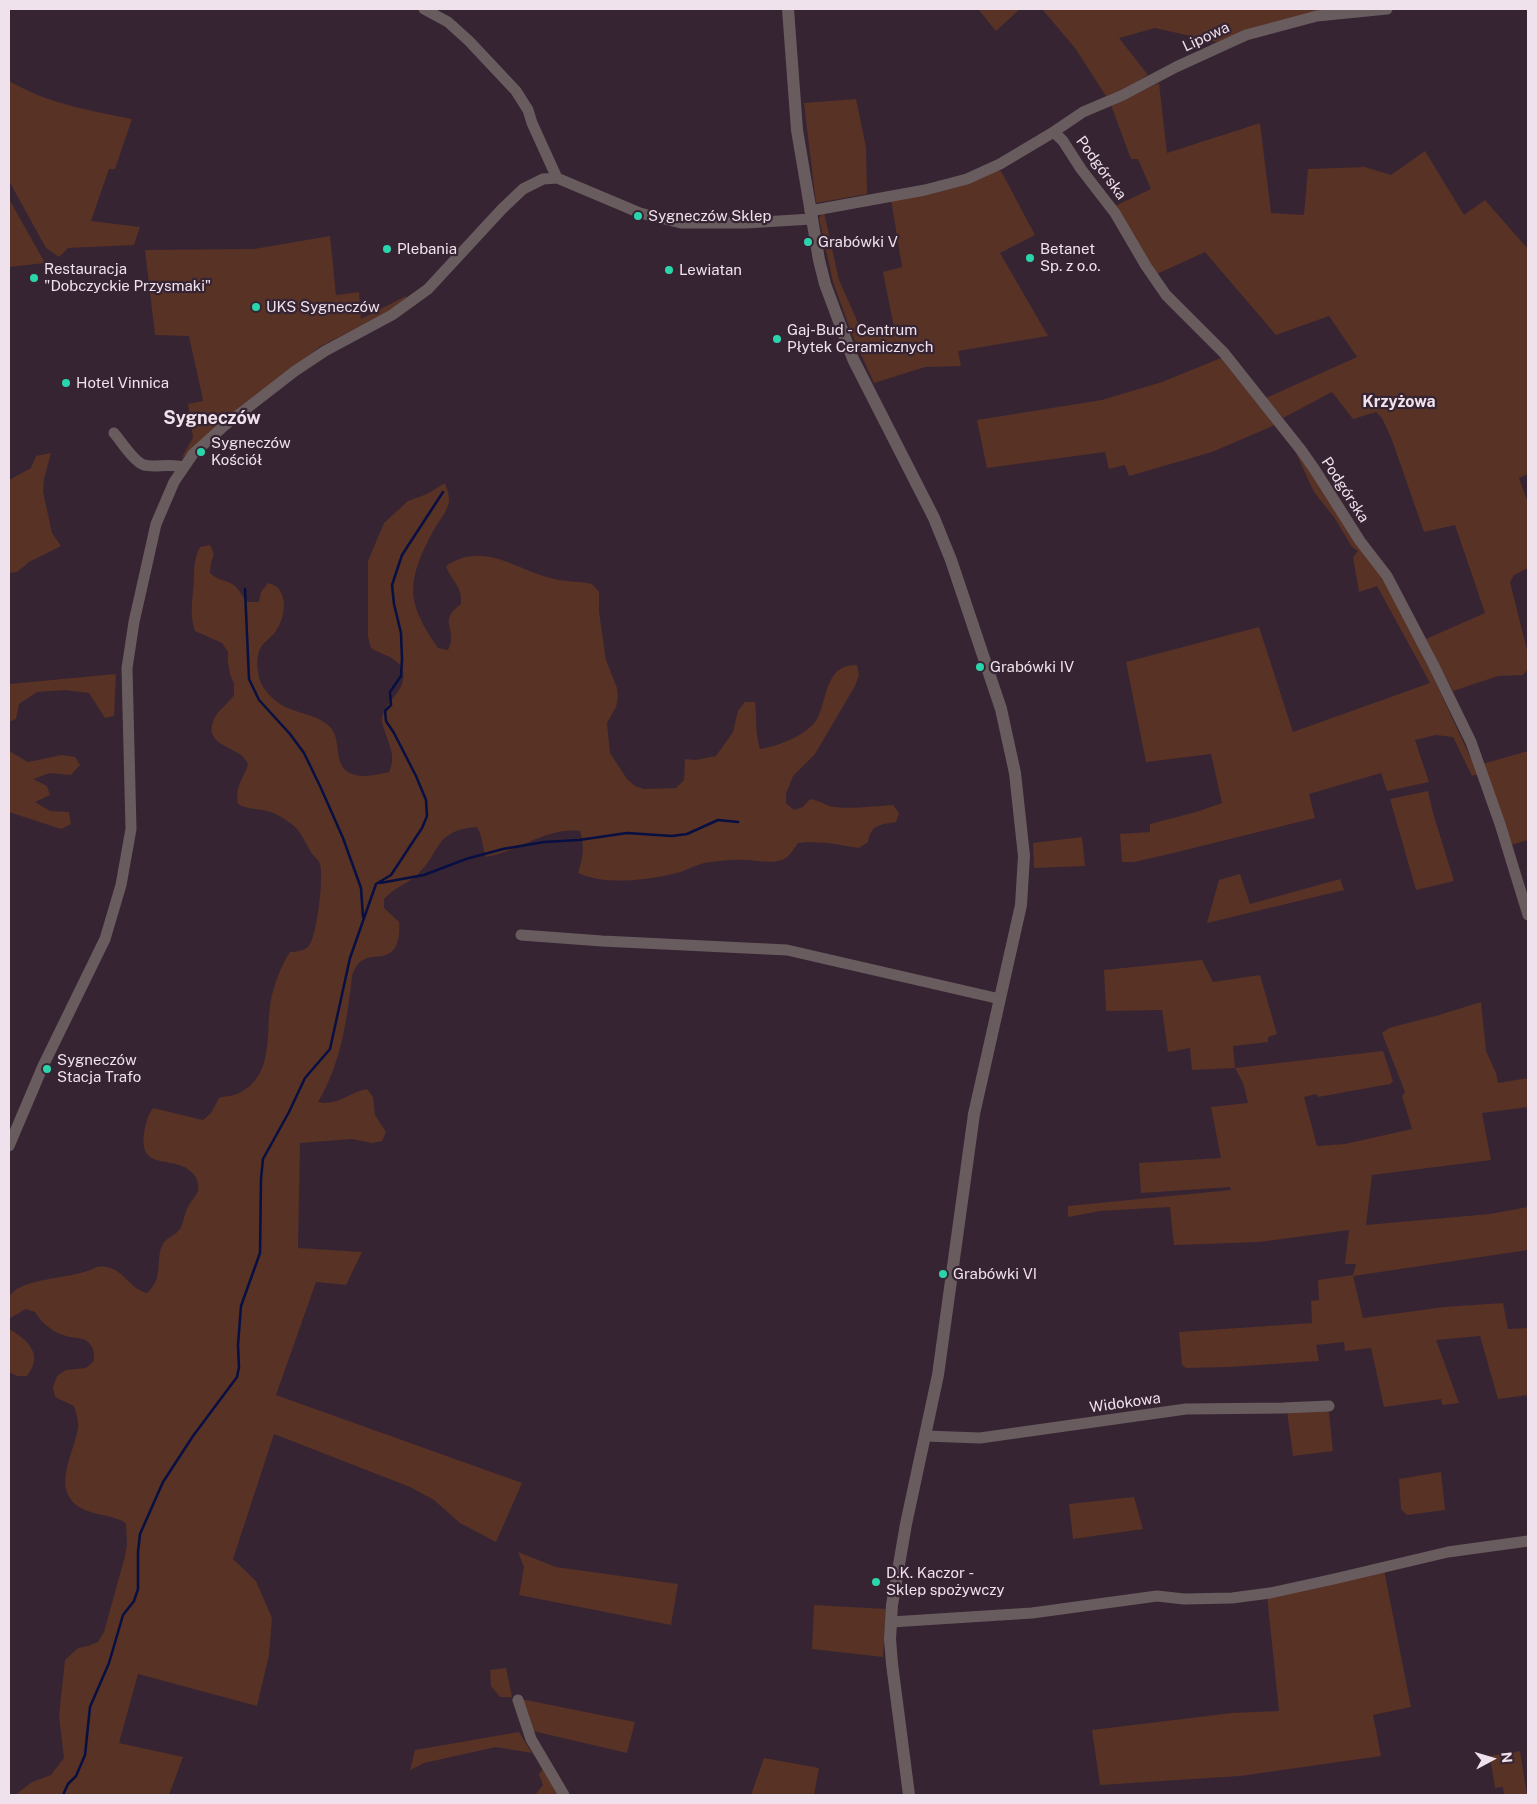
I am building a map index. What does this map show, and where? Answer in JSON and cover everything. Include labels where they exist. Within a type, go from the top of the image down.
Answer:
[{"type":"street","points":[[9,1146],[43,1066],[105,939],[121,885],[132,829],[127,668],[134,622],[156,524],[174,482],[193,454],[224,426],[295,371],[325,351],[392,315],[426,291],[522,189],[543,179],[556,178],[532,124],[528,110],[516,91],[469,41],[448,22],[424,9]]},
{"type":"street","points":[[788,9],[797,130],[818,260],[843,336],[853,359],[934,518],[951,560],[993,682],[1008,735],[1015,773],[1024,866],[1021,905],[974,1114],[938,1375],[904,1534],[895,1586],[890,1639],[893,1678],[909,1795]]},
{"type":"street","name":"Lipowa","points":[[556,178],[640,213],[681,224],[746,223],[811,215],[968,179],[1000,164],[1083,112],[1123,95],[1176,67],[1246,35],[1317,16],[1388,9]]},
{"type":"street","name":"Podgórska","points":[[1052,133],[1056,134],[1063,141],[1114,213],[1166,295],[1224,353],[1301,450],[1386,576],[1433,664],[1471,742],[1500,824],[1528,914]]},
{"type":"street","points":[[114,433],[134,458],[144,465],[174,464],[183,467]]},
{"type":"street","points":[[521,935],[787,950],[1000,999]]},
{"type":"street","name":"Widokowa","points":[[925,1436],[980,1438],[1186,1409],[1329,1406]]},
{"type":"street","points":[[891,1622],[1032,1613],[1157,1596],[1184,1599],[1232,1598],[1270,1593],[1448,1552],[1528,1541]]},
{"type":"street","points":[[518,1700],[530,1739],[564,1795]]},
{"type":"shaded area","points":[[978,9],[1020,9],[996,31]]},
{"type":"shaded area","points":[[1042,9],[1336,9],[1245,31],[1217,42],[1155,28],[1119,38],[1148,75],[1126,88],[1106,96],[1075,48]]},
{"type":"shaded area","points":[[9,81],[54,101],[132,119],[115,169],[109,169],[91,221],[140,227],[134,245],[68,248],[59,257],[46,248],[9,181]]},
{"type":"shaded area","points":[[1159,83],[1167,153],[1260,123],[1271,213],[1304,215],[1308,169],[1365,167],[1391,175],[1425,151],[1464,215],[1485,200],[1528,249],[1528,474],[1519,478],[1528,503],[1528,568],[1514,575],[1510,582],[1528,654],[1528,669],[1523,675],[1498,676],[1453,691],[1426,639],[1485,613],[1455,525],[1424,532],[1392,440],[1382,418],[1376,412],[1353,419],[1332,392],[1283,418],[1266,398],[1357,357],[1329,316],[1276,335],[1205,252],[1157,274],[1115,206],[1151,189],[1138,159],[1131,159],[1111,105]]},
{"type":"shaded area","points":[[856,99],[866,147],[867,194],[816,203],[804,103]]},
{"type":"shaded area","points":[[1001,171],[1035,235],[1000,253],[1048,336],[958,351],[961,366],[925,367],[874,383],[853,337],[833,282],[819,218],[824,212],[839,280],[863,334],[894,328],[883,272],[902,267],[891,199]]},
{"type":"shaded area","points":[[9,199],[45,263],[9,267]]},
{"type":"shaded area","name":"UKS Sygneczów","points":[[330,236],[336,295],[359,292],[361,319],[406,296],[406,299],[393,309],[321,346],[222,421],[181,459],[193,438],[188,404],[203,401],[202,395],[189,336],[155,335],[145,250],[254,249]]},
{"type":"shaded area","points":[[1221,358],[1275,425],[1212,452],[1129,476],[1125,465],[1109,469],[1105,452],[987,468],[977,420],[1102,400],[1162,382]]},
{"type":"shaded area","points":[[1291,442],[1383,576],[1478,774],[1472,776],[1453,737],[1436,735],[1415,740],[1429,782],[1387,791],[1381,773],[1309,794],[1315,818],[1165,855],[1134,862],[1122,862],[1120,834],[1150,832],[1150,824],[1222,803],[1211,754],[1146,762],[1126,662],[1259,627],[1293,732],[1430,683],[1377,586],[1359,592],[1353,557],[1358,551],[1352,547],[1334,517],[1314,492]]},
{"type":"shaded area","points":[[51,453],[44,479],[43,492],[52,533],[61,546],[29,562],[17,572],[9,573],[9,480],[31,468],[36,456]]},
{"type":"shaded area","points":[[445,483],[449,502],[430,536],[418,564],[413,585],[413,594],[419,616],[438,648],[448,650],[451,642],[450,616],[461,604],[460,592],[446,566],[460,559],[486,556],[550,578],[592,584],[599,592],[599,612],[606,660],[617,688],[618,698],[616,707],[607,723],[610,753],[627,779],[635,786],[644,789],[676,788],[684,780],[685,759],[695,760],[716,756],[733,732],[738,711],[745,702],[755,702],[760,749],[783,743],[799,735],[813,725],[817,719],[833,676],[847,666],[857,665],[859,675],[855,686],[815,754],[793,776],[786,794],[786,803],[794,810],[803,807],[810,799],[829,806],[842,808],[893,805],[899,813],[896,822],[877,826],[871,832],[868,842],[859,848],[828,843],[798,843],[791,853],[782,860],[768,862],[736,860],[710,862],[677,873],[653,878],[614,881],[578,873],[583,852],[580,831],[568,831],[544,836],[486,857],[477,827],[463,829],[445,838],[424,868],[416,876],[384,899],[384,908],[399,922],[397,943],[388,954],[366,959],[359,963],[355,969],[352,976],[348,1009],[338,1057],[318,1102],[337,1101],[367,1089],[373,1097],[375,1115],[386,1132],[382,1141],[372,1143],[352,1139],[300,1143],[298,1248],[362,1252],[346,1285],[316,1282],[276,1395],[522,1483],[496,1542],[460,1523],[434,1500],[410,1487],[274,1434],[233,1559],[256,1581],[272,1618],[269,1655],[257,1706],[138,1674],[119,1743],[183,1757],[169,1795],[15,1795],[32,1782],[51,1775],[64,1758],[59,1716],[65,1660],[78,1648],[98,1642],[104,1632],[127,1545],[126,1523],[79,1507],[66,1490],[66,1470],[76,1438],[78,1423],[74,1406],[55,1397],[53,1387],[57,1376],[66,1370],[86,1368],[94,1361],[92,1347],[85,1340],[65,1336],[54,1331],[35,1312],[26,1309],[10,1318],[9,1324],[9,1297],[17,1289],[25,1285],[100,1267],[106,1267],[118,1272],[141,1291],[147,1293],[152,1287],[158,1275],[160,1250],[163,1244],[180,1229],[190,1203],[198,1191],[198,1183],[196,1177],[188,1169],[153,1159],[147,1154],[144,1146],[144,1133],[148,1117],[153,1108],[203,1120],[211,1113],[219,1098],[239,1093],[251,1085],[258,1076],[266,1054],[270,1006],[277,978],[290,952],[304,949],[311,942],[319,907],[321,871],[319,862],[299,832],[288,821],[270,812],[238,804],[239,787],[248,764],[241,755],[218,742],[212,733],[214,719],[234,695],[234,684],[230,674],[228,652],[222,643],[195,631],[193,626],[194,568],[197,552],[200,547],[210,545],[214,554],[210,573],[235,586],[248,602],[259,602],[261,592],[268,583],[277,587],[281,593],[284,609],[281,621],[274,633],[259,650],[257,666],[259,677],[267,693],[282,705],[326,723],[334,732],[339,757],[343,768],[348,772],[363,776],[389,772],[392,752],[382,721],[386,708],[401,685],[403,672],[394,660],[371,648],[368,637],[368,561],[384,523],[408,501],[427,494]]},
{"type":"shaded area","points":[[116,674],[114,716],[105,718],[89,693],[65,690],[37,692],[19,704],[16,719],[9,722],[9,684]]},
{"type":"shaded area","points":[[9,751],[28,762],[62,755],[75,757],[80,765],[71,775],[50,773],[33,779],[47,786],[50,795],[35,802],[50,811],[69,812],[71,824],[61,829],[9,812]]},
{"type":"shaded area","points":[[1528,751],[1528,840],[1511,845],[1482,764]]},
{"type":"shaded area","points":[[1428,791],[1454,881],[1416,890],[1390,799]]},
{"type":"shaded area","points":[[1082,837],[1085,866],[1034,868],[1033,843]]},
{"type":"shaded area","points":[[1240,874],[1250,904],[1340,879],[1344,890],[1207,923],[1219,880]]},
{"type":"shaded area","points":[[1202,960],[1213,982],[1260,975],[1277,1034],[1268,1037],[1268,1042],[1233,1046],[1235,1068],[1192,1070],[1190,1048],[1168,1052],[1162,1010],[1106,1011],[1104,970]]},
{"type":"shaded area","points":[[1481,1002],[1486,1051],[1496,1073],[1498,1083],[1528,1078],[1528,1107],[1482,1113],[1491,1160],[1372,1175],[1366,1225],[1490,1214],[1528,1207],[1528,1250],[1353,1276],[1363,1318],[1444,1307],[1503,1303],[1508,1329],[1528,1328],[1528,1395],[1498,1399],[1480,1336],[1436,1340],[1459,1403],[1442,1405],[1441,1399],[1384,1407],[1371,1348],[1345,1351],[1344,1342],[1316,1345],[1319,1361],[1229,1367],[1186,1368],[1182,1365],[1179,1332],[1312,1323],[1311,1301],[1319,1300],[1318,1280],[1353,1275],[1356,1264],[1345,1264],[1349,1230],[1259,1242],[1174,1245],[1170,1207],[1100,1211],[1068,1217],[1068,1206],[1231,1190],[1230,1187],[1141,1193],[1139,1163],[1221,1158],[1211,1107],[1248,1103],[1243,1083],[1235,1068],[1383,1051],[1393,1081],[1390,1084],[1318,1097],[1316,1094],[1304,1097],[1317,1146],[1345,1144],[1412,1129],[1402,1096],[1405,1092],[1382,1033],[1389,1028]]},
{"type":"shaded area","points":[[9,1329],[32,1348],[34,1361],[27,1376],[17,1376],[9,1372]]},
{"type":"shaded area","points":[[1325,1409],[1329,1413],[1333,1451],[1293,1456],[1287,1411]]},
{"type":"shaded area","points":[[1441,1472],[1445,1510],[1407,1515],[1401,1509],[1399,1479]]},
{"type":"shaded area","points":[[1134,1497],[1143,1529],[1073,1539],[1069,1504]]},
{"type":"shaded area","points":[[518,1552],[556,1567],[678,1584],[671,1625],[519,1595],[524,1567]]},
{"type":"shaded area","points":[[1384,1570],[1411,1707],[1373,1715],[1381,1756],[1240,1776],[1100,1785],[1092,1730],[1232,1713],[1279,1711],[1267,1596]]},
{"type":"shaded area","points":[[814,1605],[886,1609],[883,1657],[812,1649]]},
{"type":"shaded area","points":[[506,1668],[512,1697],[500,1697],[491,1686],[490,1670]]},
{"type":"shaded area","points":[[521,1699],[635,1722],[627,1753],[533,1731]]},
{"type":"shaded area","points":[[519,1732],[532,1753],[496,1747],[424,1763],[410,1770],[415,1750]]},
{"type":"shaded area","points":[[1520,1751],[1527,1795],[1504,1795],[1503,1787],[1495,1788],[1490,1756]]},
{"type":"shaded area","points":[[764,1758],[819,1768],[814,1795],[751,1795]]},
{"type":"shaded area","points":[[543,1769],[559,1795],[535,1795],[543,1785],[539,1774]]},
{"type":"waterway","points":[[63,1795],[68,1784],[76,1776],[85,1755],[90,1707],[109,1663],[123,1615],[134,1601],[138,1589],[140,1534],[163,1482],[193,1436],[237,1377],[241,1306],[260,1253],[263,1159],[305,1078],[330,1049],[350,958],[376,884],[391,875],[422,828],[427,816],[426,800],[416,776],[386,721],[385,711],[391,705],[390,692],[401,676],[402,659],[401,633],[394,604],[392,585],[402,555],[443,492]]},
{"type":"waterway","points":[[245,589],[249,679],[259,700],[290,734],[304,753],[320,786],[343,838],[361,888],[363,917]]},
{"type":"waterway","points":[[380,883],[424,875],[466,859],[503,849],[544,842],[579,840],[627,833],[672,836],[687,834],[718,820],[738,822]]},
{"type":"place","name":"Sygneczów Sklep","points":[[638,216]]},
{"type":"place","name":"Grabówki V","points":[[808,242]]},
{"type":"place","name":"Plebania","points":[[387,249]]},
{"type":"place","name":"Betanet Sp. z o.o.","points":[[1030,258]]},
{"type":"place","name":"Lewiatan","points":[[669,270]]},
{"type":"place","name":"Restauracja \"Dobczyckie Przysmaki\"","points":[[34,278]]},
{"type":"place","name":"UKS Sygneczów","points":[[256,307]]},
{"type":"place","name":"Gaj-Bud - Centrum Płytek Ceramicznych","points":[[777,339]]},
{"type":"place","name":"Hotel Vinnica","points":[[66,383]]},
{"type":"place","name":"Sygneczów Kościół","points":[[201,452]]},
{"type":"place","name":"Grabówki IV","points":[[980,667]]},
{"type":"place","name":"Sygneczów Stacja Trafo","points":[[47,1069]]},
{"type":"place","name":"Grabówki VI","points":[[943,1274]]},
{"type":"place","name":"D.K. Kaczor - Sklep spożywczy","points":[[876,1582]]},
{"type":"district","name":"Krzyżowa","points":[[1399,402]]},
{"type":"district","name":"Sygneczów","points":[[212,418]]}]
